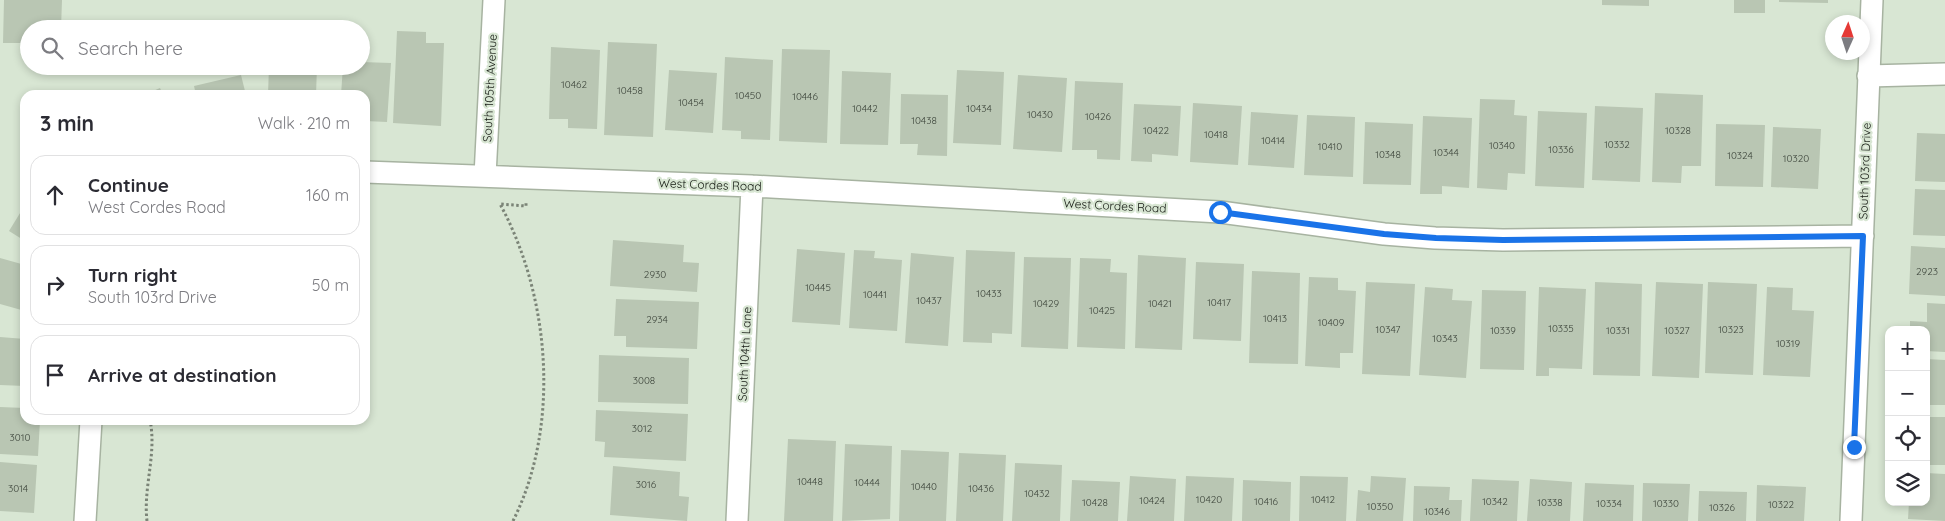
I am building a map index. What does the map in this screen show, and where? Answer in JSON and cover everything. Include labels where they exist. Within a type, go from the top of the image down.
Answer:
[{"type":"street","name":"South 105th Avenue","points":[[485,176],[494,0]]},
{"type":"street","name":"South 103rd Drive","points":[[1851,521],[1872,0]]},
{"type":"street","points":[[1868,76],[1945,74]]},
{"type":"street","name":"West Cordes Road","points":[[370,172],[752,186],[1220,212],[1384,234],[1436,238],[1503,240],[1863,236]]},
{"type":"street","name":"South 104th Lane","points":[[737,521],[752,186]]},
{"type":"street","points":[[85,521],[90,425]]},
{"type":"path","points":[[513,521],[532,468],[538,438],[544,380],[543,348],[532,285],[512,230],[500,204],[526,206],[527,178]]},
{"type":"path","points":[[147,521],[146,502],[153,450],[150,425]]},
{"type":"building","points":[[4,0],[62,0],[61,20],[20,20],[20,43],[3,43]]},
{"type":"building","points":[[1602,0],[1649,0],[1649,6],[1602,5]]},
{"type":"building","points":[[1734,0],[1765,0],[1765,13],[1734,13]]},
{"type":"building","points":[[1779,0],[1828,0],[1828,3],[1779,2]]},
{"type":"building","points":[[397,31],[426,32],[426,43],[444,43],[441,126],[393,123]]},
{"type":"building","points":[[608,42],[657,44],[653,137],[604,135]]},
{"type":"building","points":[[551,47],[600,50],[597,129],[568,128],[568,119],[549,119]]},
{"type":"building","points":[[782,49],[830,50],[827,143],[779,141]]},
{"type":"building","points":[[725,57],[773,60],[770,140],[741,139],[741,131],[722,130]]},
{"type":"building","points":[[370,62],[391,63],[387,122],[370,121],[370,90],[341,90],[342,75],[370,75]]},
{"type":"building","points":[[669,70],[717,73],[713,133],[665,130]]},
{"type":"building","points":[[957,70],[1004,72],[1001,145],[953,143]]},
{"type":"building","points":[[842,71],[891,73],[888,145],[840,144]]},
{"type":"building","points":[[241,75],[245,90],[195,90],[194,86]]},
{"type":"building","points":[[269,75],[317,75],[316,90],[268,90]]},
{"type":"building","points":[[1018,75],[1067,78],[1062,152],[1013,149]]},
{"type":"building","points":[[1075,81],[1123,83],[1120,160],[1097,159],[1097,150],[1072,150]]},
{"type":"building","points":[[1655,93],[1703,95],[1701,166],[1682,166],[1681,183],[1652,182]]},
{"type":"building","points":[[901,94],[948,95],[947,156],[917,155],[918,144],[900,144]]},
{"type":"building","points":[[1480,99],[1515,100],[1514,115],[1527,116],[1525,174],[1508,173],[1507,190],[1477,188]]},
{"type":"building","points":[[1193,103],[1242,106],[1238,165],[1190,162]]},
{"type":"building","points":[[1134,104],[1181,106],[1178,156],[1152,154],[1152,162],[1131,161]]},
{"type":"building","points":[[1595,106],[1643,108],[1640,182],[1592,180]]},
{"type":"building","points":[[1538,111],[1587,113],[1584,188],[1535,186]]},
{"type":"building","points":[[1251,112],[1298,115],[1294,168],[1248,165]]},
{"type":"building","points":[[1307,115],[1355,117],[1353,177],[1304,175]]},
{"type":"building","points":[[1423,116],[1472,118],[1469,188],[1442,186],[1442,194],[1420,194]]},
{"type":"building","points":[[1365,122],[1413,124],[1411,185],[1363,184]]},
{"type":"building","points":[[1716,124],[1765,125],[1763,187],[1715,186]]},
{"type":"building","points":[[1773,127],[1821,129],[1818,189],[1771,187]]},
{"type":"building","points":[[1917,133],[1945,134],[1945,182],[1915,181]]},
{"type":"building","points":[[1915,189],[1945,190],[1945,236],[1913,235]]},
{"type":"building","points":[[20,213],[20,238],[9,231]]},
{"type":"building","points":[[613,240],[684,245],[683,262],[699,263],[697,292],[610,286]]},
{"type":"building","points":[[1911,246],[1945,248],[1945,296],[1909,294]]},
{"type":"building","points":[[797,249],[845,253],[840,325],[792,322]]},
{"type":"building","points":[[854,250],[875,251],[874,258],[902,260],[897,331],[849,328]]},
{"type":"building","points":[[966,250],[1015,252],[1012,334],[992,333],[992,343],[963,342]]},
{"type":"building","points":[[911,253],[954,257],[948,346],[905,343]]},
{"type":"building","points":[[1138,255],[1186,258],[1182,350],[1135,348]]},
{"type":"building","points":[[1024,257],[1071,258],[1068,349],[1021,347]]},
{"type":"building","points":[[0,258],[20,264],[20,310],[0,304]]},
{"type":"building","points":[[1080,258],[1111,259],[1110,272],[1127,273],[1125,349],[1077,347]]},
{"type":"building","points":[[1196,262],[1244,264],[1241,341],[1193,339]]},
{"type":"building","points":[[1252,271],[1300,273],[1298,364],[1249,363]]},
{"type":"building","points":[[1309,277],[1338,278],[1338,290],[1356,291],[1353,353],[1340,353],[1340,368],[1305,366]]},
{"type":"building","points":[[1366,282],[1415,284],[1410,376],[1362,374]]},
{"type":"building","points":[[1595,282],[1642,284],[1640,376],[1593,375]]},
{"type":"building","points":[[1656,282],[1703,284],[1699,378],[1652,376]]},
{"type":"building","points":[[1708,282],[1757,284],[1753,375],[1705,373]]},
{"type":"building","points":[[1425,287],[1453,289],[1452,300],[1472,301],[1466,378],[1419,375]]},
{"type":"building","points":[[1539,287],[1586,289],[1582,369],[1549,368],[1549,376],[1536,376]]},
{"type":"building","points":[[1767,287],[1793,288],[1792,310],[1814,311],[1810,377],[1763,375]]},
{"type":"building","points":[[1482,290],[1526,291],[1524,370],[1480,369]]},
{"type":"building","points":[[616,299],[699,302],[697,349],[626,347],[626,336],[614,336]]},
{"type":"building","points":[[1927,303],[1945,304],[1945,352],[1930,351],[1930,326],[1910,326],[1910,321],[1927,322]]},
{"type":"building","points":[[0,337],[20,339],[20,386],[0,385]]},
{"type":"building","points":[[599,355],[689,358],[688,404],[598,402]]},
{"type":"building","points":[[1930,359],[1945,360],[1945,405],[1930,405]]},
{"type":"building","points":[[0,407],[20,408],[20,425],[40,425],[38,456],[0,454]]},
{"type":"building","points":[[596,410],[688,414],[686,461],[604,457],[605,442],[595,441]]},
{"type":"building","points":[[1930,417],[1945,417],[1945,465],[1930,465]]},
{"type":"building","points":[[788,439],[836,441],[833,521],[784,521]]},
{"type":"building","points":[[845,444],[892,446],[890,519],[842,521]]},
{"type":"building","points":[[901,450],[949,452],[946,521],[899,521]]},
{"type":"building","points":[[959,453],[1006,455],[1003,521],[956,521]]},
{"type":"building","points":[[0,462],[37,465],[34,513],[0,511]]},
{"type":"building","points":[[1015,463],[1062,465],[1060,521],[1012,521]]},
{"type":"building","points":[[613,466],[680,472],[679,496],[689,497],[687,521],[610,515]]},
{"type":"building","points":[[1930,473],[1945,474],[1945,521],[1908,519],[1909,506],[1930,506]]},
{"type":"building","points":[[1130,476],[1176,479],[1174,521],[1127,521]]},
{"type":"building","points":[[1186,476],[1234,478],[1232,521],[1184,521]]},
{"type":"building","points":[[1300,476],[1348,477],[1346,521],[1299,521]]},
{"type":"building","points":[[1371,476],[1406,478],[1403,521],[1356,521],[1358,490],[1370,492]]},
{"type":"building","points":[[1472,479],[1519,481],[1517,521],[1470,521]]},
{"type":"building","points":[[1530,479],[1572,482],[1570,521],[1527,521]]},
{"type":"building","points":[[1072,480],[1120,482],[1118,521],[1070,521]]},
{"type":"building","points":[[1243,480],[1291,482],[1290,521],[1242,521]]},
{"type":"building","points":[[1585,483],[1634,485],[1633,521],[1583,521]]},
{"type":"building","points":[[1643,483],[1690,484],[1688,521],[1642,521]]},
{"type":"building","points":[[1757,485],[1806,487],[1804,521],[1756,521]]},
{"type":"building","points":[[1414,486],[1450,487],[1449,500],[1462,500],[1461,521],[1413,521]]},
{"type":"building","points":[[1699,491],[1747,492],[1746,521],[1698,521]]},
{"type":"route","points":[[1220,212],[1384,234],[1436,238],[1503,240],[1863,236],[1854,447]]}]
